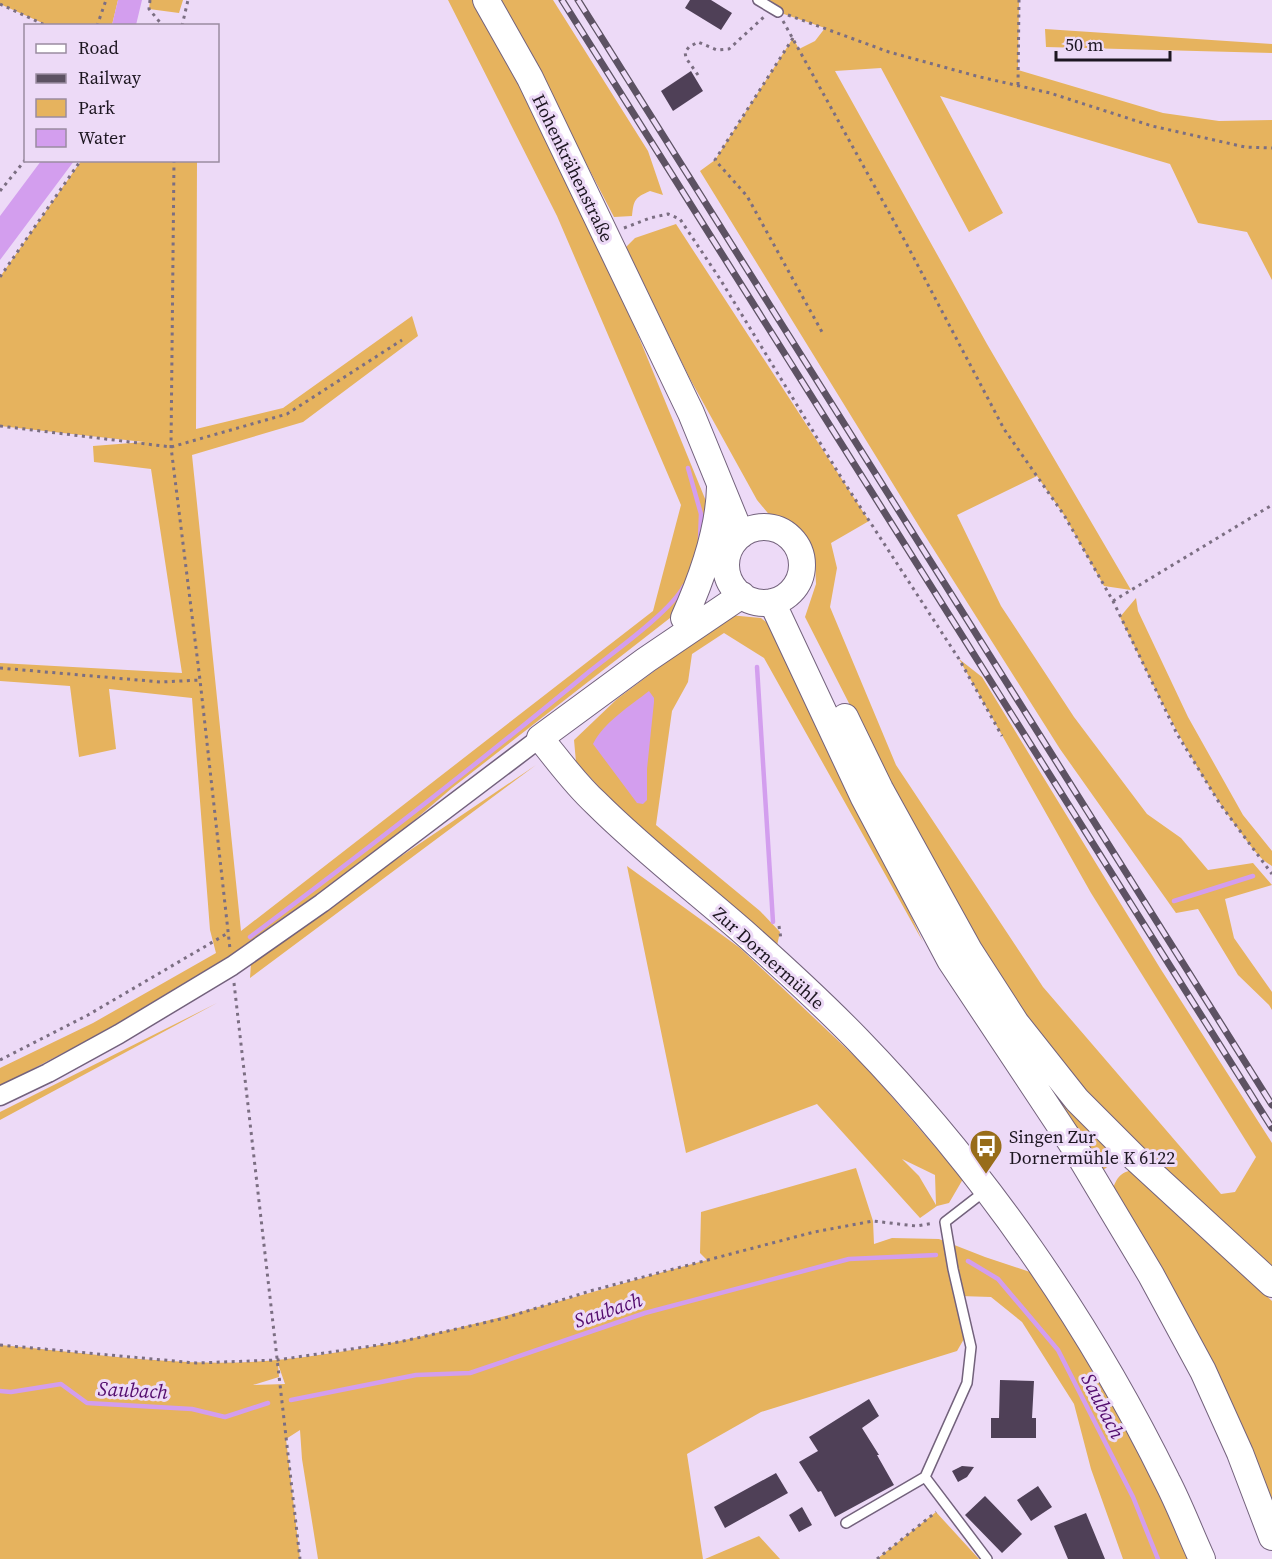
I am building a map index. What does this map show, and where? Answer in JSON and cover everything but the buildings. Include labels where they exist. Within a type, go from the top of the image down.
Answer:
[{"type":"main road","name":"Hohenkrähenstraße","points":[[486,0],[530,78],[692,413]]},
{"type":"main road","points":[[692,413],[720,484],[751,531]]},
{"type":"main road","points":[[692,413],[751,531]]},
{"type":"main road","points":[[684,618],[693,598],[720,512],[720,484]]},
{"type":"main road","points":[[771,527],[787,534],[798,548],[802,565],[801,574],[793,590],[779,598],[756,602],[736,588],[727,564],[730,548],[751,531],[771,527]]},
{"type":"main road","points":[[646,660],[684,618],[736,588]]},
{"type":"main road","points":[[540,738],[646,660],[736,588]]},
{"type":"main road","points":[[779,598],[880,789],[969,950],[1016,1023],[1077,1100],[1136,1159],[1272,1284]]},
{"type":"main road","points":[[779,598],[864,798],[950,960],[1078,1154],[1151,1275],[1198,1361],[1240,1453],[1272,1537]]},
{"type":"main road","name":"Zur Dornermühle","points":[[540,738],[594,802],[750,938],[857,1039],[951,1144],[1037,1258],[1132,1413],[1168,1482],[1202,1559]]},
{"type":"street","points":[[0,1096],[119,1034],[232,966],[322,903],[540,738]]},
{"type":"lane","points":[[758,0],[776,10]]},
{"type":"lane","points":[[846,1523],[926,1478],[967,1383],[971,1347],[945,1222],[987,1189]]},
{"type":"lane","points":[[926,1478],[987,1559]]},
{"type":"path","points":[[98,24],[106,0]]},
{"type":"path","points":[[150,0],[149,9],[161,24]]},
{"type":"path","points":[[182,24],[188,0]]},
{"type":"path","points":[[1018,86],[1019,0]]},
{"type":"path","points":[[0,4],[43,24]]},
{"type":"path","points":[[776,10],[906,243],[1004,429],[1064,515],[1113,601],[1177,734],[1220,804],[1272,874]]},
{"type":"path","points":[[698,75],[686,58],[685,52],[689,46],[698,42],[717,50],[729,49],[776,10]]},
{"type":"path","points":[[776,10],[889,52],[1050,93],[1179,133],[1245,147],[1272,148]]},
{"type":"path","points":[[793,38],[715,160],[747,196],[822,332]]},
{"type":"path","points":[[0,191],[24,161]]},
{"type":"path","points":[[0,277],[80,162]]},
{"type":"path","points":[[174,162],[171,447],[200,680],[300,1559]]},
{"type":"path","points":[[606,235],[650,218],[668,214],[680,219],[720,279],[844,483],[959,659],[1002,736]]},
{"type":"path","points":[[0,426],[171,447],[287,414],[402,340]]},
{"type":"path","points":[[1113,601],[1272,505]]},
{"type":"path","points":[[0,668],[161,682],[200,680]]},
{"type":"path","points":[[0,1059],[88,1015],[228,933]]},
{"type":"path","points":[[0,1344],[196,1363],[277,1360],[399,1342],[494,1320],[814,1232],[873,1221],[916,1226],[945,1222]]},
{"type":"path","points":[[877,1559],[945,1505]]},
{"type":"green space","points":[[0,0],[118,0],[112,24],[45,24],[0,4]]},
{"type":"green space","points":[[150,0],[183,0],[179,13],[149,9]]},
{"type":"green space","points":[[448,0],[473,0],[539,117],[629,313],[708,506],[685,600],[670,618],[452,788],[389,842],[247,946],[130,1018],[0,1086],[0,1068],[93,1023],[216,953],[210,930],[192,698],[109,689],[116,749],[79,757],[70,686],[0,681],[0,663],[182,673],[151,469],[94,462],[93,446],[144,442],[0,426],[0,277],[80,162],[197,162],[196,429],[283,408],[412,316],[418,336],[303,422],[192,455],[241,931],[653,611],[681,505],[557,216]]},
{"type":"green space","points":[[498,0],[553,0],[648,151],[663,195],[650,191],[636,200],[632,216],[614,217]]},
{"type":"green space","points":[[758,0],[1019,0],[1018,70],[1163,113],[1219,121],[1272,120],[1272,280],[1247,232],[1198,223],[1170,164],[940,96],[1003,213],[969,232],[881,68],[835,71],[987,344],[1131,590],[1104,586],[1064,515],[1037,476],[957,515],[1001,606],[1074,717],[1147,814],[1181,838],[1208,870],[1253,863],[1272,885],[1225,899],[1234,938],[1272,992],[1272,1010],[1238,975],[1198,909],[1176,913],[1060,749],[922,531],[700,171],[715,160],[793,38],[799,49],[815,41],[825,28],[778,12]]},
{"type":"green space","points":[[1045,29],[1272,44],[1272,53],[1046,47]]},
{"type":"green space","points":[[676,224],[869,521],[831,543],[837,568],[830,607],[896,765],[1043,987],[1221,1194],[1235,1192],[1256,1157],[1091,893],[959,659],[982,677],[1160,968],[1272,1143],[1272,1267],[1162,1169],[1092,1098],[1025,1018],[956,913],[805,617],[816,584],[815,559],[803,535],[772,518],[757,500],[689,377],[626,247],[635,238]]},
{"type":"green space","points":[[1136,598],[1138,611],[1188,717],[1243,815],[1272,851],[1272,866],[1252,848],[1219,801],[1187,750],[1159,697],[1120,617]]},
{"type":"green space","points":[[729,615],[761,618],[781,634],[923,942],[764,658],[724,633],[692,654],[688,682],[672,711],[656,825],[760,911],[780,932],[776,950],[626,816],[576,762],[574,740],[617,699]]},
{"type":"green space","points":[[536,765],[250,978],[251,964],[394,861]]},
{"type":"green space","points":[[627,866],[740,948],[866,1067],[963,1179],[949,1203],[937,1206],[920,1218],[817,1104],[686,1153]],"holes":[[[902,1159],[935,1175],[936,1205],[919,1176]]]},
{"type":"green space","points":[[217,1003],[0,1120],[0,1112]]},
{"type":"green space","points":[[1022,1047],[1122,1155],[1101,1172]]},
{"type":"green space","points":[[856,1168],[873,1221],[874,1244],[892,1238],[939,1239],[1039,1275],[1102,1383],[1166,1501],[1190,1559],[1123,1559],[1091,1469],[1074,1404],[1022,1322],[991,1297],[960,1296],[968,1332],[957,1351],[761,1412],[687,1454],[703,1559],[318,1559],[302,1459],[300,1430],[286,1439],[300,1559],[0,1559],[0,1345],[138,1359],[208,1363],[277,1360],[386,1344],[494,1319],[707,1260],[700,1253],[701,1212]],"holes":[[[278,1364],[285,1384],[253,1385],[279,1377]]]},
{"type":"green space","points":[[1132,1170],[1161,1200],[1272,1301],[1272,1510],[1112,1195],[1118,1179],[1123,1173]]},
{"type":"green space","points":[[936,1512],[979,1559],[877,1559]]},
{"type":"green space","points":[[759,1536],[780,1559],[705,1559]]},
{"type":"water","points":[[118,0],[142,0],[136,24],[112,24]]},
{"type":"water","points":[[40,162],[73,162],[0,260],[0,216]]},
{"type":"water","points":[[649,691],[654,702],[647,769],[647,800],[643,804],[637,803],[593,744],[611,722]]},
{"type":"waterway","points":[[688,468],[701,514],[700,539]]},
{"type":"waterway","points":[[250,937],[422,806],[627,642],[655,619],[684,586]]},
{"type":"waterway","points":[[757,667],[773,922]]},
{"type":"waterway","points":[[1174,901],[1253,876]]},
{"type":"waterway","name":"Saubach","points":[[291,1400],[416,1375],[470,1373],[645,1313],[849,1259],[936,1255]]},
{"type":"waterway","name":"Saubach","points":[[968,1261],[998,1279],[1058,1350],[1133,1497],[1158,1559]]},
{"type":"waterway","name":"Saubach","points":[[0,1391],[11,1392],[61,1384],[87,1403],[192,1409],[225,1417],[268,1403]]},
{"type":"railway","points":[[562,0],[1272,1128]]},
{"type":"railway","points":[[578,0],[1272,1105]]},
{"type":"place","name":"Singen Zur Dornermühle K 6122","points":[[986,1175]]}]
